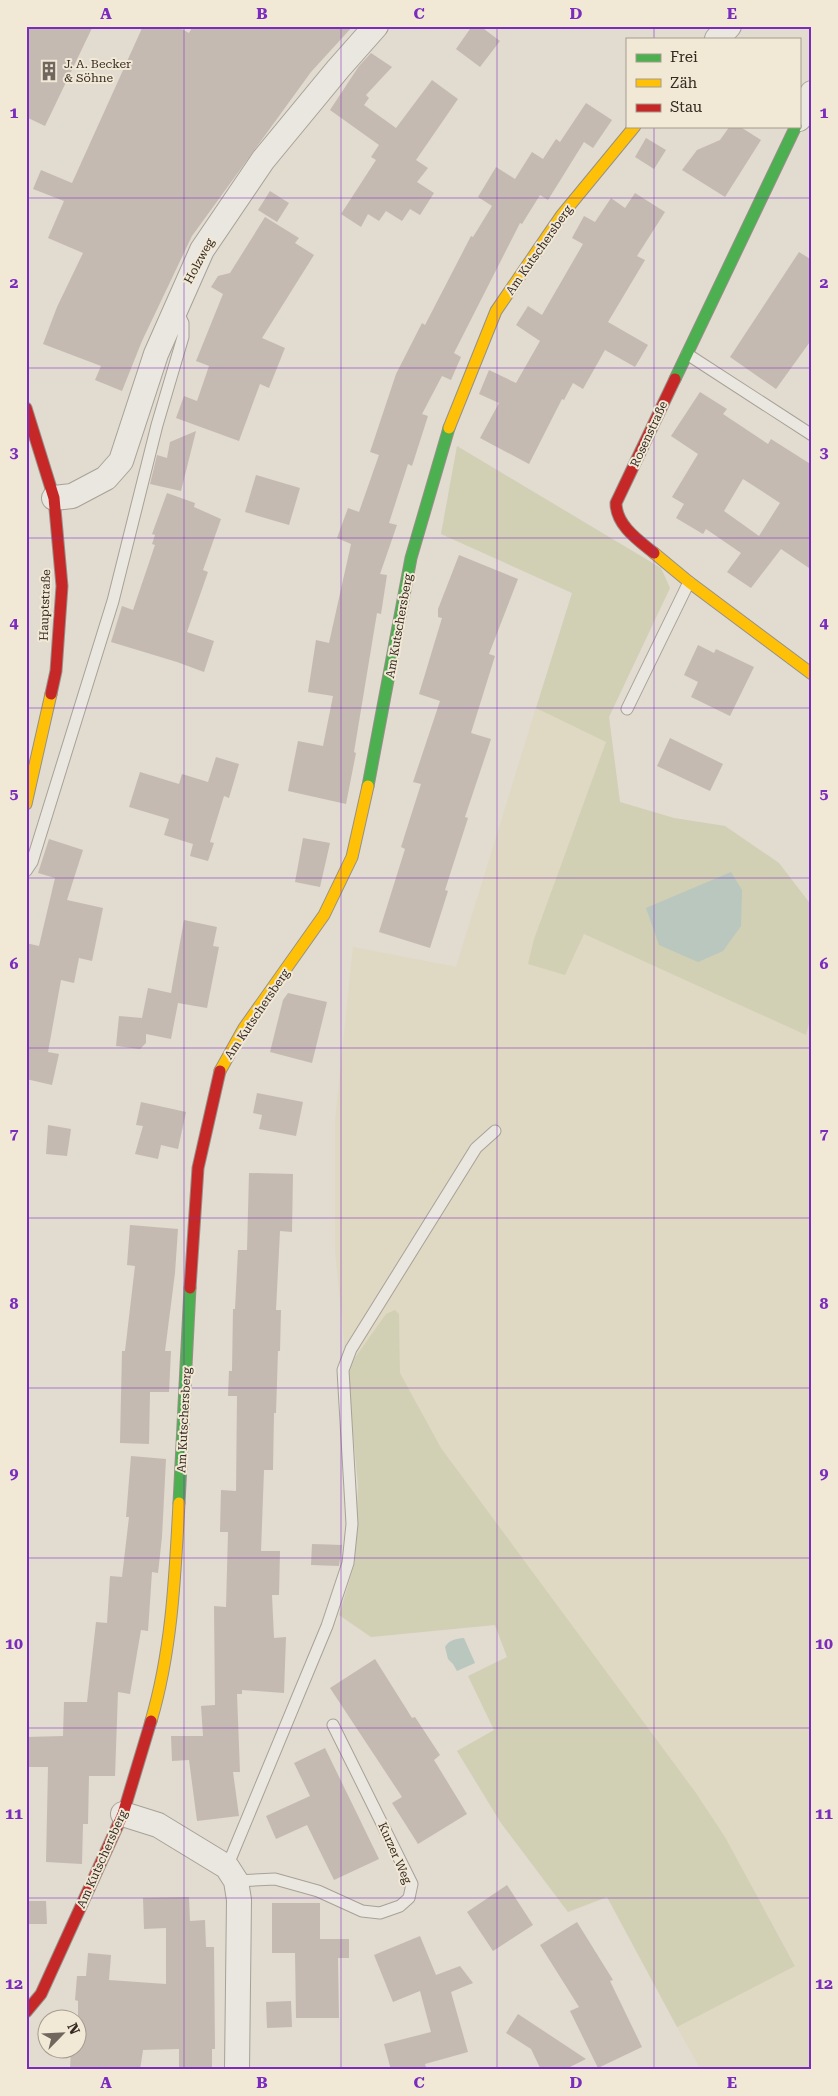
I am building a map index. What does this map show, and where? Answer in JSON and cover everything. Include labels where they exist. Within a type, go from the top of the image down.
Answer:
[{"type":"street","name":"Holzweg","points":[[54,498],[72,496],[99,483],[106,478],[120,461],[156,354],[202,250],[263,160],[376,26]]},
{"type":"street","points":[[718,38],[729,26]]},
{"type":"street","points":[[800,117],[812,93]]},
{"type":"street","name":"Am Kutschersberg","points":[[26,2012],[40,1994],[123,1814],[160,1690],[174,1601],[191,1264],[198,1168],[222,1067],[244,1028],[324,915],[352,857],[375,753],[411,558],[448,430],[496,311],[561,216],[633,128]]},
{"type":"street","name":"Rosenstraße","points":[[795,128],[616,503],[616,513],[623,524],[639,540],[689,582],[812,674]]},
{"type":"street","name":"Hauptstraße","points":[[26,408],[54,498],[62,586],[56,671],[26,804]]},
{"type":"street","points":[[123,1814],[158,1825],[232,1874],[239,1900],[237,2070]]},
{"type":"lane","points":[[26,871],[32,862],[113,601],[158,425],[184,337],[183,323],[176,308]]},
{"type":"lane","points":[[687,354],[812,435]]},
{"type":"lane","points":[[626,709],[689,582]]},
{"type":"lane","points":[[232,1874],[327,1626],[348,1563],[352,1524],[342,1382],[346,1363],[351,1349],[476,1148],[495,1131]]},
{"type":"lane","name":"Kurzer Weg","points":[[232,1874],[275,1879],[318,1891],[362,1911],[380,1913],[400,1906],[410,1898],[412,1884],[333,1726]]},
{"type":"shaded area","points":[[457,446],[661,568],[670,588],[609,717],[620,802],[674,818],[725,826],[779,863],[812,906],[812,1012],[806,1035],[584,934],[565,975],[528,964],[534,939],[606,742],[536,708],[572,593],[441,534]]},
{"type":"shaded area","points":[[536,708],[606,742],[534,939],[584,934],[806,1035],[812,1012],[812,2070],[701,2070],[677,2027],[795,1965],[725,1837],[696,1793],[441,1448],[400,1373],[399,1314],[347,1369],[335,1250],[335,1122],[353,947],[456,967]]},
{"type":"shaded area","points":[[731,872],[742,890],[741,926],[723,951],[698,962],[659,945],[646,908]]},
{"type":"shaded area","points":[[395,1310],[399,1314],[400,1373],[441,1448],[696,1793],[725,1837],[795,1966],[677,2027],[607,1897],[568,1912],[501,1823],[457,1751],[494,1730],[468,1676],[507,1657],[495,1625],[371,1637],[339,1615],[355,1562],[358,1486],[347,1369],[386,1314]]},
{"type":"shaded area","points":[[464,1638],[475,1663],[457,1671],[448,1659],[445,1647],[451,1641]]},
{"type":"building","name":"J. A. Becker & Söhne","points":[[26,26],[93,26],[45,126],[26,117]]},
{"type":"building","points":[[143,26],[176,26],[189,33],[193,26],[353,26],[311,72],[192,236],[142,341],[122,391],[95,380],[101,366],[43,344],[57,307],[83,253],[48,238],[64,201],[33,189],[41,170],[72,183]]},
{"type":"building","points":[[472,26],[480,26],[500,41],[480,67],[456,49]]},
{"type":"building","points":[[371,53],[392,67],[366,95],[369,98],[364,105],[396,128],[432,80],[458,99],[416,160],[428,168],[417,182],[434,193],[420,215],[410,209],[402,221],[386,211],[379,221],[368,214],[361,227],[341,214],[376,160],[371,157],[379,145],[330,110],[359,66]]},
{"type":"building","points":[[586,103],[612,120],[593,148],[584,142],[548,200],[540,195],[522,224],[520,223],[454,353],[461,357],[451,380],[442,376],[422,414],[428,416],[412,466],[408,464],[389,523],[397,525],[380,574],[387,575],[381,614],[377,613],[354,752],[356,753],[346,804],[288,791],[298,741],[323,746],[333,696],[308,692],[316,640],[329,643],[351,544],[337,538],[348,508],[359,512],[379,455],[370,452],[396,374],[422,323],[425,325],[471,236],[473,237],[492,206],[478,197],[496,167],[515,179],[532,152],[543,159],[556,139],[560,142]]},
{"type":"building","points":[[729,128],[742,128],[761,140],[725,197],[682,170],[697,150],[720,140]]},
{"type":"building","points":[[646,138],[666,150],[654,169],[635,157]]},
{"type":"building","points":[[270,191],[289,203],[277,222],[258,210]]},
{"type":"building","points":[[635,193],[665,212],[637,256],[645,260],[608,322],[648,345],[635,367],[605,350],[583,389],[573,383],[564,400],[562,399],[529,464],[480,438],[499,403],[479,394],[489,370],[516,383],[540,341],[516,325],[528,306],[542,315],[583,244],[572,238],[584,216],[595,222],[611,198],[625,208]]},
{"type":"building","points":[[265,217],[299,238],[295,243],[314,255],[262,338],[285,348],[269,388],[260,384],[239,441],[176,418],[184,396],[197,401],[209,366],[196,361],[223,294],[211,287],[218,276],[230,273]]},
{"type":"building","points":[[799,252],[812,260],[812,339],[776,389],[730,357]]},
{"type":"building","points":[[700,392],[727,409],[723,414],[768,444],[771,439],[812,465],[812,570],[781,549],[751,588],[727,572],[741,553],[706,529],[703,534],[676,518],[684,504],[672,497],[698,454],[671,436]],"holes":[[[743,479],[780,503],[759,536],[724,511]]]},
{"type":"building","points":[[196,431],[181,491],[150,484],[157,455],[167,458],[170,442]]},
{"type":"building","points":[[256,475],[300,488],[289,525],[245,512]]},
{"type":"building","points":[[167,493],[195,503],[194,507],[221,519],[203,570],[208,572],[187,632],[214,641],[204,672],[111,642],[122,606],[133,610],[155,545],[152,544],[155,535],[152,534]]},
{"type":"building","points":[[459,555],[518,579],[489,654],[495,656],[471,733],[491,739],[465,817],[468,818],[445,890],[448,891],[430,948],[379,932],[405,849],[401,847],[421,784],[413,782],[440,701],[419,694],[442,618],[438,617],[438,609]]},
{"type":"building","points":[[698,645],[714,653],[716,649],[754,667],[730,716],[691,697],[698,682],[684,675]]},
{"type":"building","points":[[670,738],[723,764],[710,791],[657,766]]},
{"type":"building","points":[[216,757],[239,764],[229,798],[224,796],[210,842],[214,843],[208,861],[190,856],[193,844],[164,835],[169,819],[129,807],[140,772],[179,784],[182,774],[208,782]]},
{"type":"building","points":[[303,838],[330,843],[320,887],[295,882]]},
{"type":"building","points":[[49,839],[83,850],[67,900],[103,908],[92,961],[79,958],[74,983],[61,980],[48,1052],[59,1054],[52,1085],[26,1079],[26,943],[39,946],[55,878],[38,873]]},
{"type":"building","points":[[184,920],[217,927],[213,946],[219,947],[207,1008],[178,1003],[171,1039],[146,1034],[146,1043],[140,1049],[116,1046],[119,1016],[142,1018],[148,988],[171,993]]},
{"type":"building","points":[[288,993],[327,1002],[312,1063],[270,1052],[283,1000]]},
{"type":"building","points":[[257,1093],[303,1102],[296,1136],[259,1129],[262,1115],[253,1113]]},
{"type":"building","points":[[141,1102],[186,1112],[178,1149],[161,1145],[158,1159],[135,1154],[143,1126],[136,1125]]},
{"type":"building","points":[[48,1125],[71,1129],[67,1156],[46,1154]]},
{"type":"building","points":[[249,1173],[293,1174],[292,1232],[280,1231],[276,1310],[281,1310],[280,1351],[278,1351],[276,1413],[274,1413],[273,1470],[264,1470],[261,1551],[280,1551],[279,1595],[272,1595],[274,1638],[286,1637],[284,1693],[242,1690],[242,1694],[237,1694],[240,1772],[233,1772],[239,1816],[197,1821],[189,1760],[172,1761],[171,1736],[203,1736],[201,1706],[215,1705],[214,1606],[226,1607],[228,1532],[220,1532],[221,1490],[236,1491],[237,1396],[228,1396],[229,1371],[232,1371],[233,1309],[235,1309],[238,1250],[247,1250]]},
{"type":"building","points":[[130,1225],[178,1229],[175,1273],[165,1351],[171,1351],[169,1392],[150,1392],[149,1444],[120,1443],[122,1351],[125,1351],[135,1266],[127,1265]]},
{"type":"building","points":[[131,1456],[166,1459],[162,1537],[158,1573],[152,1572],[148,1631],[141,1630],[130,1694],[118,1692],[115,1776],[89,1776],[88,1824],[83,1824],[82,1864],[46,1862],[48,1767],[26,1767],[26,1737],[63,1736],[64,1702],[87,1702],[96,1622],[107,1623],[110,1576],[122,1577],[129,1517],[126,1517]]},
{"type":"building","points":[[312,1544],[342,1545],[339,1566],[311,1565]]},
{"type":"building","points":[[375,1659],[412,1718],[415,1717],[440,1755],[434,1760],[467,1814],[418,1844],[392,1803],[402,1797],[330,1688]]},
{"type":"building","points":[[325,1748],[379,1859],[334,1880],[307,1825],[276,1839],[266,1816],[310,1796],[294,1763]]},
{"type":"building","points":[[507,1885],[533,1925],[493,1951],[467,1912]]},
{"type":"building","points":[[189,1897],[190,1921],[205,1920],[206,1947],[214,1947],[215,2049],[212,2049],[212,2068],[179,2068],[179,2049],[143,2050],[140,2070],[70,2070],[71,2058],[88,2058],[88,2008],[78,2008],[78,2001],[75,2000],[77,1976],[86,1976],[88,1953],[111,1955],[109,1980],[166,1984],[166,1928],[144,1929],[143,1898]]},
{"type":"building","points":[[26,1901],[46,1901],[47,1924],[26,1924]]},
{"type":"building","points":[[272,1903],[320,1903],[320,1939],[349,1939],[349,1958],[338,1958],[339,2018],[296,2018],[295,1953],[272,1953]]},
{"type":"building","points":[[577,1922],[613,1980],[610,1981],[642,2047],[598,2068],[570,2011],[579,2007],[540,1945]]},
{"type":"building","points":[[420,1936],[436,1975],[460,1966],[473,1983],[451,1992],[468,2052],[425,2064],[427,2070],[391,2070],[384,2044],[431,2032],[420,1991],[393,2002],[374,1955]]},
{"type":"building","points":[[291,2001],[292,2027],[267,2028],[266,2002]]},
{"type":"building","points":[[518,2014],[586,2059],[564,2070],[541,2070],[531,2049],[506,2033]]},
{"type":"traffic: fast","points":[[675,379],[795,128]]},
{"type":"traffic: fast","points":[[368,786],[411,558],[449,428]]},
{"type":"traffic: fast","points":[[179,1503],[190,1288]]},
{"type":"traffic: slow","points":[[449,428],[496,311],[561,216],[633,128]]},
{"type":"traffic: slow","points":[[654,553],[689,582],[812,674]]},
{"type":"traffic: slow","points":[[26,804],[51,694]]},
{"type":"traffic: slow","points":[[220,1071],[244,1028],[324,915],[352,857],[368,786]]},
{"type":"traffic: slow","points":[[151,1721],[164,1667],[168,1640],[174,1586],[179,1503]]},
{"type":"traffic: jam","points":[[654,553],[624,525],[617,511],[616,503],[675,379]]},
{"type":"traffic: jam","points":[[26,408],[54,498],[62,586],[56,671],[51,694]]},
{"type":"traffic: jam","points":[[190,1288],[198,1168],[220,1071]]},
{"type":"traffic: jam","points":[[26,2012],[41,1994],[123,1814],[151,1721]]},
{"type":"place","name":"J. A. Becker & Söhne","points":[[49,71]]}]
